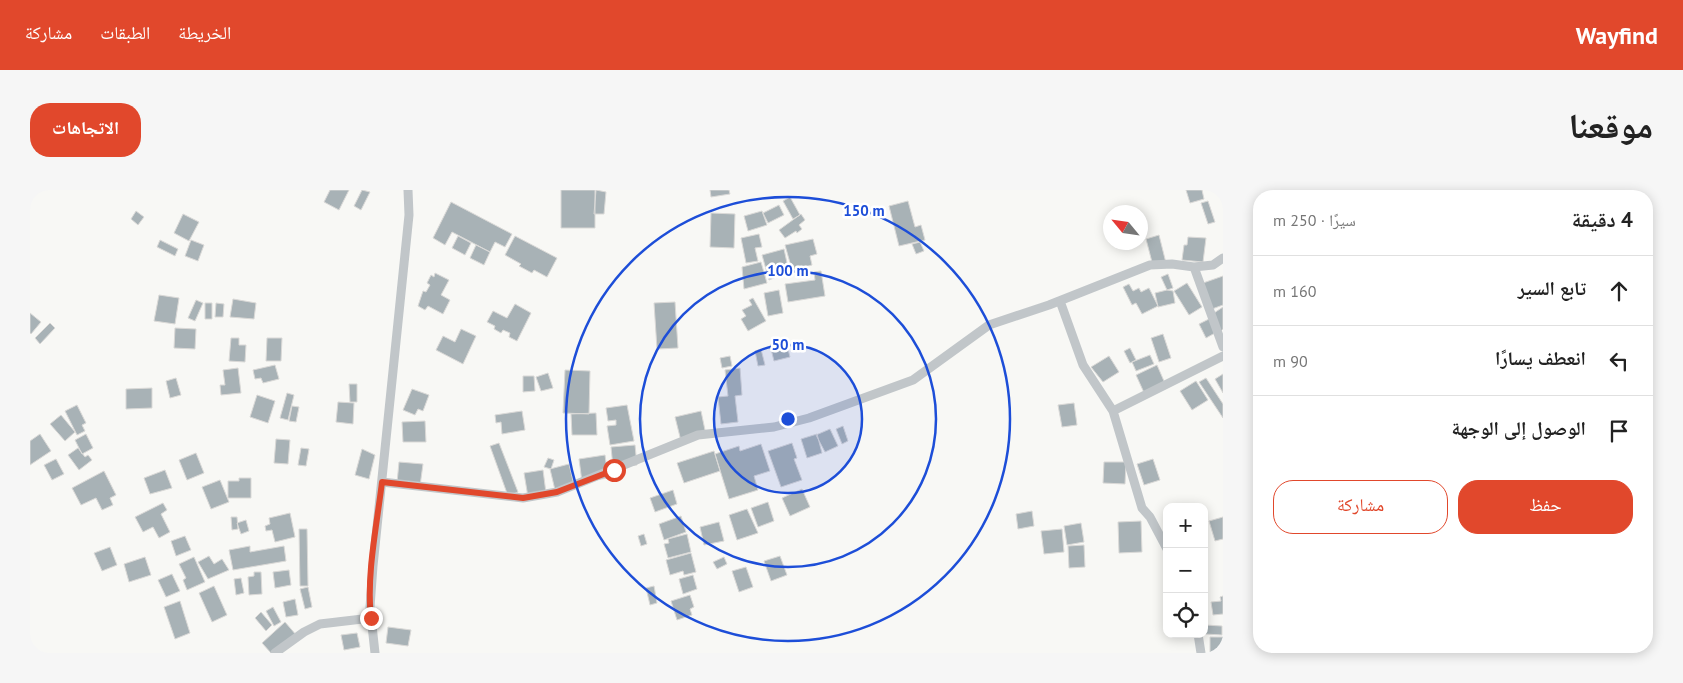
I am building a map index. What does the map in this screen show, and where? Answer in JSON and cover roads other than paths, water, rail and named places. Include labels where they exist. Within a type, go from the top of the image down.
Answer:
[{"type":"street","points":[[375,653],[370,607],[409,215],[408,190]]},
{"type":"street","points":[[382,482],[523,498],[557,492],[698,435],[774,427],[809,418],[913,380],[989,325],[1060,301],[1150,265],[1172,264],[1194,267],[1213,265],[1223,258]]},
{"type":"street","points":[[1194,267],[1223,347]]},
{"type":"street","points":[[1060,301],[1083,365],[1113,411],[1142,508],[1150,517],[1166,548]]},
{"type":"street","points":[[1113,411],[1223,356]]},
{"type":"street","points":[[275,653],[304,632],[320,624],[371,618]]},
{"type":"street","points":[[1199,638],[1201,653]]}]
